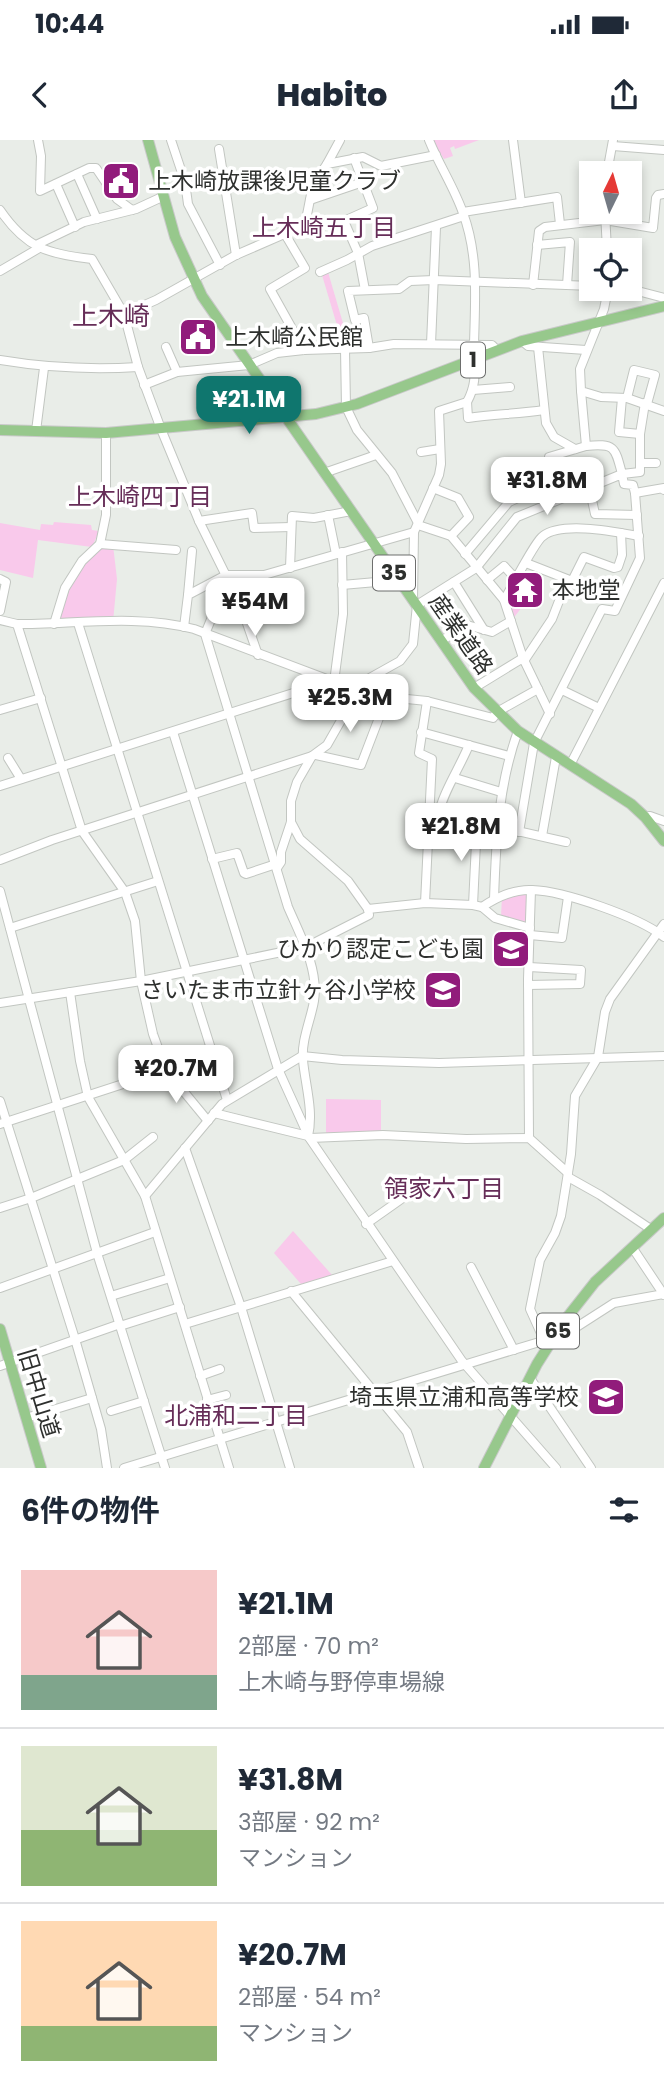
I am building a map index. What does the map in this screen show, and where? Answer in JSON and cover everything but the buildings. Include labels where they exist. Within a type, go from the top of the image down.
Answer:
[{"type":"main road","name":"産業道路","points":[[148,140],[162,197],[192,279],[285,418],[474,688],[518,731],[620,797],[645,817],[664,841]]},
{"type":"main road","name":"1","points":[[285,418],[346,407],[522,341],[664,306]]},
{"type":"main road","points":[[0,430],[106,433],[285,418]]},
{"type":"main road","name":"65","points":[[484,1468],[550,1339],[588,1290],[664,1218]]},
{"type":"main road","name":"旧中山道","points":[[0,1329],[5,1364],[26,1418],[41,1468]]},
{"type":"street","points":[[38,140],[41,156],[40,191],[89,168],[96,169],[117,200],[132,210]]},
{"type":"street","points":[[171,140],[185,182],[188,204],[220,265]]},
{"type":"street","points":[[305,225],[313,184],[341,140]]},
{"type":"street","points":[[429,140],[451,182],[473,251],[474,359],[473,390],[467,402],[468,418],[544,410]]},
{"type":"street","points":[[513,140],[521,203]]},
{"type":"street","points":[[609,161],[613,143],[664,150]]},
{"type":"street","points":[[219,149],[236,255]]},
{"type":"street","points":[[327,164],[363,157],[381,166],[436,155]]},
{"type":"street","points":[[124,314],[156,300],[236,255],[305,225],[344,221],[373,208],[354,158]]},
{"type":"street","points":[[77,174],[97,219]]},
{"type":"street","points":[[310,200],[363,182]]},
{"type":"street","points":[[56,184],[75,227]]},
{"type":"street","points":[[637,224],[653,228],[656,198],[664,194]]},
{"type":"street","points":[[0,271],[75,227],[132,210],[162,197]]},
{"type":"street","points":[[320,272],[400,235],[436,227],[463,214],[557,197],[560,223]]},
{"type":"street","points":[[0,210],[12,228],[39,246],[57,255],[92,259],[124,314],[138,368],[161,429],[199,521],[241,606],[258,655]]},
{"type":"street","points":[[533,285],[539,231],[545,227],[579,220]]},
{"type":"street","points":[[344,221],[358,253],[365,290]]},
{"type":"street","points":[[431,345],[436,227]]},
{"type":"street","points":[[285,234],[304,268],[270,289],[304,350]]},
{"type":"street","points":[[537,245],[570,243],[567,285]]},
{"type":"street","points":[[369,348],[364,318],[355,320],[348,291],[399,289],[410,281],[434,280],[579,285]]},
{"type":"street","points":[[642,292],[664,298]]},
{"type":"street","points":[[586,446],[580,369],[606,301]]},
{"type":"street","points":[[522,341],[525,345],[538,347],[586,350]]},
{"type":"street","points":[[144,385],[177,372],[249,365],[277,353],[304,350],[369,348],[394,344],[492,345],[497,350]]},
{"type":"street","points":[[166,347],[177,372]]},
{"type":"street","points":[[538,347],[546,423],[554,437],[575,449]]},
{"type":"street","points":[[345,349],[346,407],[357,430],[392,472],[416,527]]},
{"type":"street","points":[[0,360],[44,368],[138,368]]},
{"type":"street","points":[[36,431],[44,368]]},
{"type":"street","points":[[415,603],[476,568],[517,517],[589,486],[622,474],[640,472],[640,435],[655,375],[634,370],[624,398],[619,432],[640,435]]},
{"type":"street","points":[[473,390],[510,387]]},
{"type":"street","points":[[582,391],[601,397],[624,398],[664,411]]},
{"type":"street","points":[[212,859],[236,853],[246,874],[276,866],[281,862],[281,852],[291,822],[291,801],[297,782],[314,756],[327,745],[366,680],[400,661],[413,645],[416,527],[439,475],[439,411],[467,402]]},
{"type":"street","points":[[54,624],[65,588],[82,561],[100,544],[106,515],[106,433]]},
{"type":"street","points":[[519,832],[534,743],[602,609],[615,611],[640,558],[635,493],[633,485],[624,484],[613,448],[607,444],[586,446],[549,457],[551,483],[558,499]]},
{"type":"street","points":[[421,452],[440,449]]},
{"type":"street","points":[[324,473],[376,455]]},
{"type":"street","points":[[640,463],[656,463]]},
{"type":"street","points":[[513,466],[523,495]]},
{"type":"street","points":[[465,554],[509,502],[551,483]]},
{"type":"street","points":[[589,486],[595,514],[638,515]]},
{"type":"street","points":[[433,488],[458,498],[469,517],[450,536]]},
{"type":"street","points":[[635,493],[664,489]]},
{"type":"street","points":[[290,568],[292,516],[314,518],[351,511]]},
{"type":"street","points":[[199,521],[252,513],[254,528],[291,527]]},
{"type":"street","points":[[328,516],[339,553],[343,614],[333,681]]},
{"type":"street","points":[[188,595],[226,575],[264,575],[373,544],[416,527],[450,536],[504,600],[524,659],[550,713]]},
{"type":"street","points":[[504,600],[541,537],[555,530],[639,536]]},
{"type":"street","points":[[526,563],[572,581],[584,556],[614,568],[618,566],[622,555],[621,533]]},
{"type":"street","points":[[100,544],[176,550]]},
{"type":"street","points":[[184,626],[192,551]]},
{"type":"street","points":[[487,580],[504,566],[516,579]]},
{"type":"street","points":[[0,579],[6,582],[0,611]]},
{"type":"street","points":[[342,585],[399,580]]},
{"type":"street","points":[[454,582],[484,630]]},
{"type":"street","points":[[570,765],[664,583]]},
{"type":"street","points":[[474,688],[524,659],[552,619],[559,601]]},
{"type":"street","points":[[241,606],[212,617],[205,634],[288,906],[306,947],[315,981],[315,998],[302,1056],[308,1092],[309,1137]]},
{"type":"street","points":[[0,621],[17,624],[126,622],[184,626],[258,655],[359,689],[387,697],[427,701],[493,718],[498,712],[538,688]]},
{"type":"street","points":[[441,642],[467,625],[492,632],[510,621]]},
{"type":"street","points":[[78,623],[227,1100]]},
{"type":"street","points":[[17,624],[82,831],[125,892],[135,922],[141,981],[153,1034],[166,1070],[208,1121]]},
{"type":"street","points":[[0,786],[333,681]]},
{"type":"street","points":[[562,690],[599,708]]},
{"type":"street","points":[[0,860],[314,756],[361,765],[387,697]]},
{"type":"street","points":[[0,710],[41,698]]},
{"type":"street","points":[[425,903],[432,759],[419,753],[427,701]]},
{"type":"street","points":[[494,899],[496,827],[501,792],[518,731]]},
{"type":"street","points":[[173,732],[278,1069],[309,1137],[466,1364],[556,1468]]},
{"type":"street","points":[[421,732],[509,756]]},
{"type":"street","points":[[438,816],[442,797],[455,778],[469,745]]},
{"type":"street","points":[[542,836],[556,757]]},
{"type":"street","points":[[8,758],[21,779]]},
{"type":"street","points":[[455,778],[501,792]]},
{"type":"street","points":[[428,816],[477,822],[566,842]]},
{"type":"street","points":[[645,817],[664,821]]},
{"type":"street","points":[[0,1003],[187,973],[306,947],[369,915],[369,909],[348,881],[300,839],[291,822]]},
{"type":"street","points":[[477,822],[477,906]]},
{"type":"street","points":[[6,926],[158,881]]},
{"type":"street","points":[[369,909],[425,903],[477,906],[515,892],[531,890],[603,907],[661,935]]},
{"type":"street","points":[[529,1138],[528,985],[531,890]]},
{"type":"street","points":[[0,891],[6,926],[30,998],[97,1253],[165,1468]]},
{"type":"street","points":[[477,906],[495,918],[530,932],[562,938],[568,897]]},
{"type":"street","points":[[550,1339],[530,1309],[540,1260],[561,1216],[568,1175],[575,1096],[598,1057],[605,1012],[610,999],[661,935],[664,924]]},
{"type":"street","points":[[528,985],[580,984],[581,970],[529,967]]},
{"type":"street","points":[[69,992],[88,1097],[145,1196],[229,1468]]},
{"type":"street","points":[[145,1196],[227,1100],[302,1056],[439,1063],[664,1056]]},
{"type":"street","points":[[3,1123],[166,1070]]},
{"type":"street","points":[[0,1101],[3,1123],[31,1198],[75,1339],[101,1429],[107,1468]]},
{"type":"street","points":[[214,1113],[309,1137],[383,1135],[466,1139],[529,1138],[568,1175],[652,1230]]},
{"type":"street","points":[[0,1208],[124,1160],[153,1137]]},
{"type":"street","points":[[185,1149],[241,1307],[290,1468]]},
{"type":"street","points":[[366,1223],[424,1184]]},
{"type":"street","points":[[0,1287],[155,1232]]},
{"type":"street","points":[[124,1468],[550,1339],[558,1339],[614,1303],[664,1294],[632,1247]]},
{"type":"street","points":[[185,1324],[393,1261]]},
{"type":"street","points":[[471,1267],[514,1350]]},
{"type":"street","points":[[111,1296],[170,1278]]},
{"type":"street","points":[[291,1291],[407,1432],[419,1468]]},
{"type":"street","points":[[5,1364],[180,1307]]},
{"type":"street","points":[[200,1376],[220,1369]]},
{"type":"street","points":[[530,1378],[591,1468]]},
{"type":"street","points":[[207,1400],[226,1395]]},
{"type":"street","points":[[26,1418],[92,1398]]},
{"type":"street","points":[[111,1411],[144,1401]]},
{"type":"shaded area","points":[[432,140],[479,140],[455,149],[454,146],[450,148],[453,156],[444,159]]},
{"type":"shaded area","points":[[328,272],[345,330],[339,332],[322,275]]},
{"type":"shaded area","points":[[54,522],[91,525],[92,530],[99,531],[92,547],[38,540],[33,578],[0,570],[0,523],[40,530],[41,524],[53,525]]},
{"type":"shaded area","points":[[100,544],[113,545],[117,579],[113,622],[54,624],[65,588]]},
{"type":"shaded area","points":[[520,578],[539,586],[528,609],[522,607],[512,620],[507,602]]},
{"type":"shaded area","points":[[527,892],[528,924],[501,916],[502,897]]},
{"type":"shaded area","points":[[326,1099],[381,1100],[381,1132],[326,1133]]},
{"type":"shaded area","points":[[293,1231],[332,1275],[301,1284],[274,1253]]},
{"type":"place","name":"上木崎放課後児童クラブ","points":[[121,181]]},
{"type":"place","name":"上木崎公民館","points":[[198,337]]},
{"type":"place","name":"本地堂","points":[[525,590]]},
{"type":"place","name":"ひかり認定こども園","points":[[511,949]]},
{"type":"place","name":"さいたま市立針ヶ谷小学校","points":[[443,990]]},
{"type":"place","name":"埼玉県立浦和高等学校","points":[[606,1397]]},
{"type":"district","name":"上木崎五丁目","points":[[324,228]]},
{"type":"district","name":"上木崎","points":[[111,316]]},
{"type":"district","name":"上木崎四丁目","points":[[140,497]]},
{"type":"district","name":"領家六丁目","points":[[444,1189]]},
{"type":"district","name":"北浦和二丁目","points":[[236,1416]]}]
